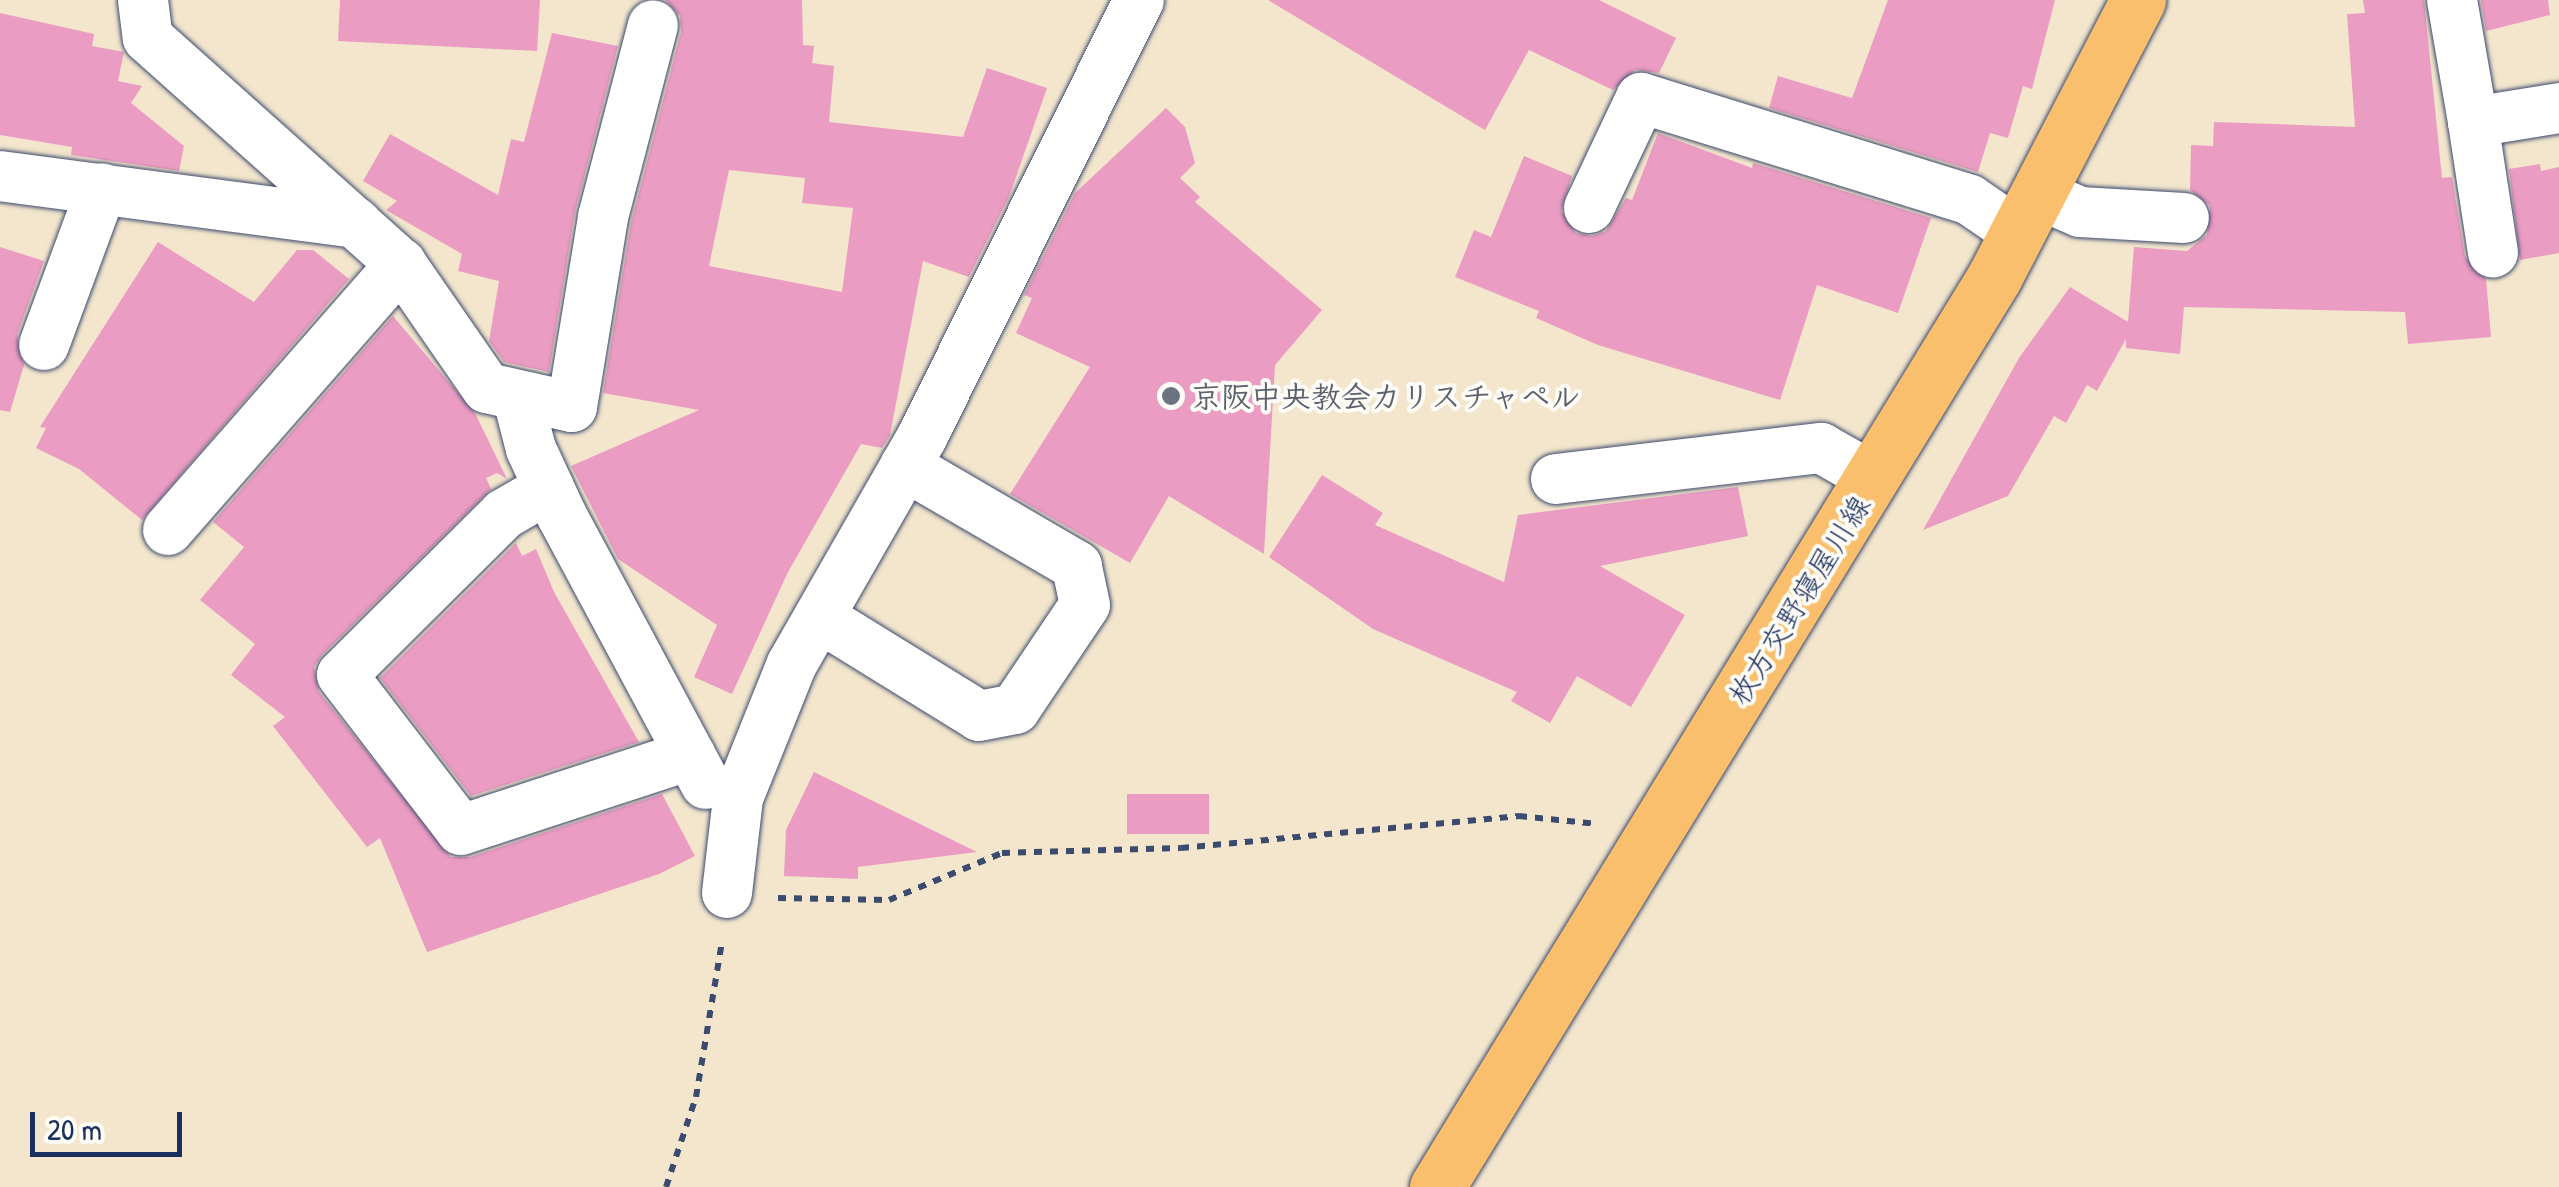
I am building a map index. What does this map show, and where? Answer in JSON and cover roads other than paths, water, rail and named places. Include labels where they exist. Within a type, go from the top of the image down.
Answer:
[{"type":"main road","name":"枚方交野寝屋川線","points":[[1437,1187],[1874,478],[2028,213],[2138,0]]},
{"type":"street","points":[[727,893],[738,798],[792,664],[906,466],[1140,0]]},
{"type":"street","points":[[2452,0],[2493,252]]},
{"type":"street","points":[[136,3],[148,38],[400,264],[486,388],[572,407],[603,217],[653,26]]},
{"type":"street","points":[[1589,208],[1642,98],[1717,103],[1970,200],[2028,213],[2184,218]]},
{"type":"street","points":[[2473,122],[2559,108]]},
{"type":"street","points":[[0,176],[356,223]]},
{"type":"street","points":[[44,345],[102,188]]},
{"type":"street","points":[[168,530],[400,264]]},
{"type":"street","points":[[517,395],[549,488],[733,832]]},
{"type":"street","points":[[1556,479],[1821,448],[1874,478]]},
{"type":"street","points":[[818,618],[979,716],[1016,709],[1085,606],[1077,566],[906,466]]},
{"type":"street","points":[[549,488],[504,514],[342,674],[461,830],[690,754]]},
{"type":"place","name":"京阪中央教会カリスチャペル","points":[[1171,396]]}]
